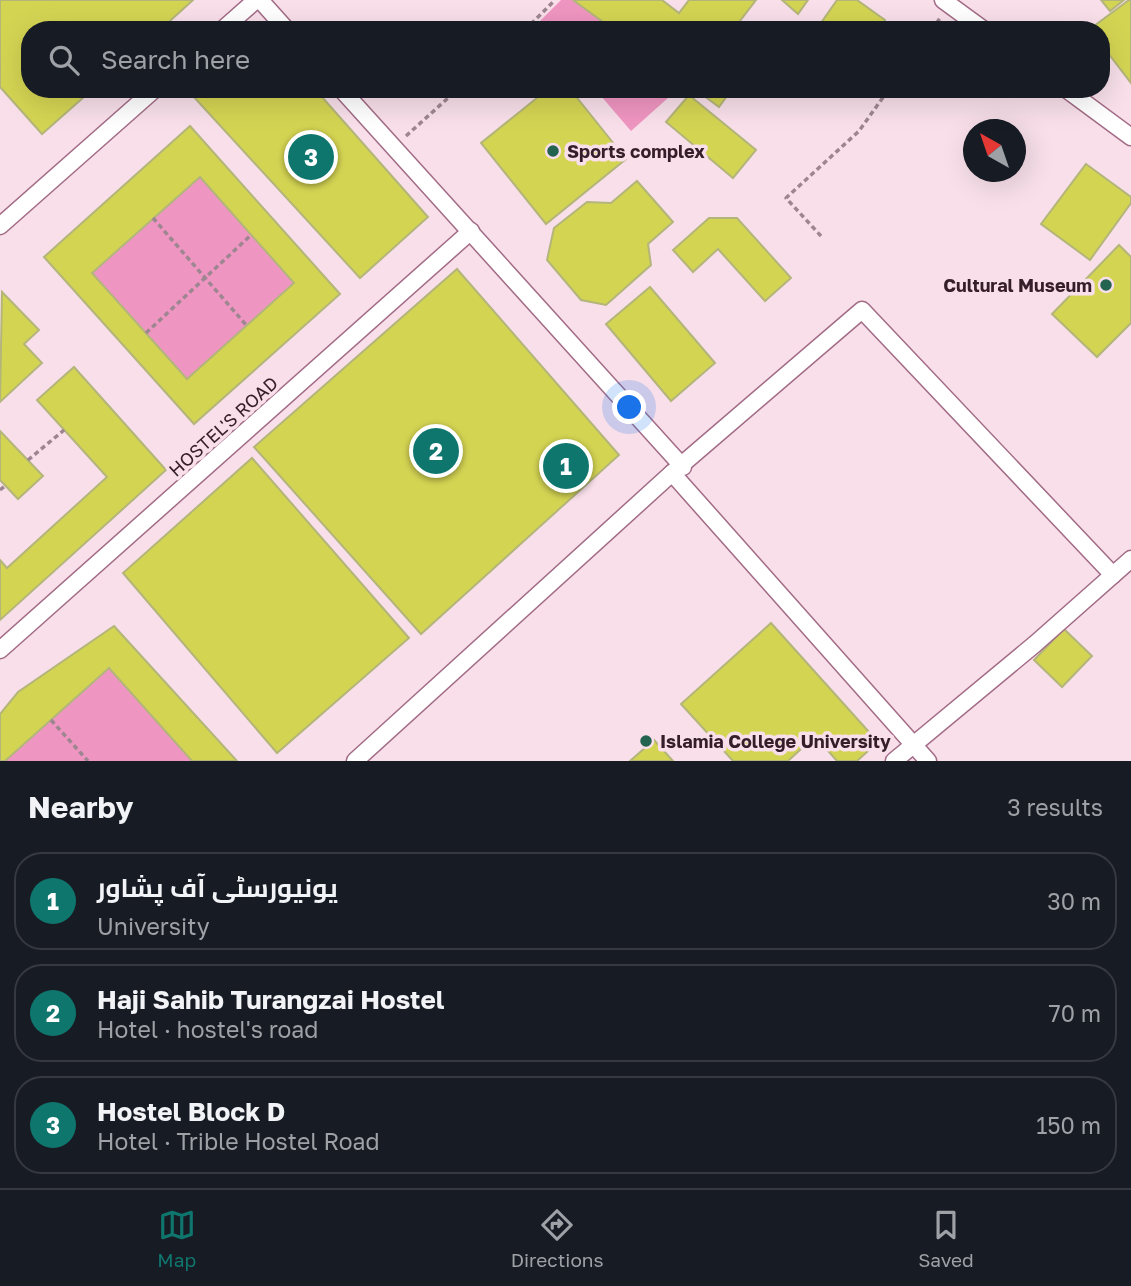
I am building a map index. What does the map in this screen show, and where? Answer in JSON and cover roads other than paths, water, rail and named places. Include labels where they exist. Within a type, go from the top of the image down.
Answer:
[{"type":"street","points":[[233,21],[258,0],[278,21]]},
{"type":"street","points":[[943,0],[972,21]]},
{"type":"street","points":[[0,226],[145,98]]},
{"type":"street","points":[[349,98],[471,231],[928,761]]},
{"type":"street","points":[[1078,98],[1131,137]]},
{"type":"street","name":"HOSTEL'S ROAD","points":[[0,650],[471,231]]},
{"type":"street","points":[[355,761],[678,470],[862,310],[1113,575]]},
{"type":"street","points":[[894,761],[1131,559]]},
{"type":"place","name":"Sports complex","points":[[553,151]]},
{"type":"place","name":"Hostel Block D","points":[[311,157]]},
{"type":"place","name":"Cultural Museum","points":[[1106,285]]},
{"type":"place","name":"Haji Sahib Turangzai Hostel","points":[[436,451]]},
{"type":"place","name":"یونیورسٹی آف پشاور","points":[[566,466]]},
{"type":"place","name":"Islamia College University","points":[[646,741]]}]
